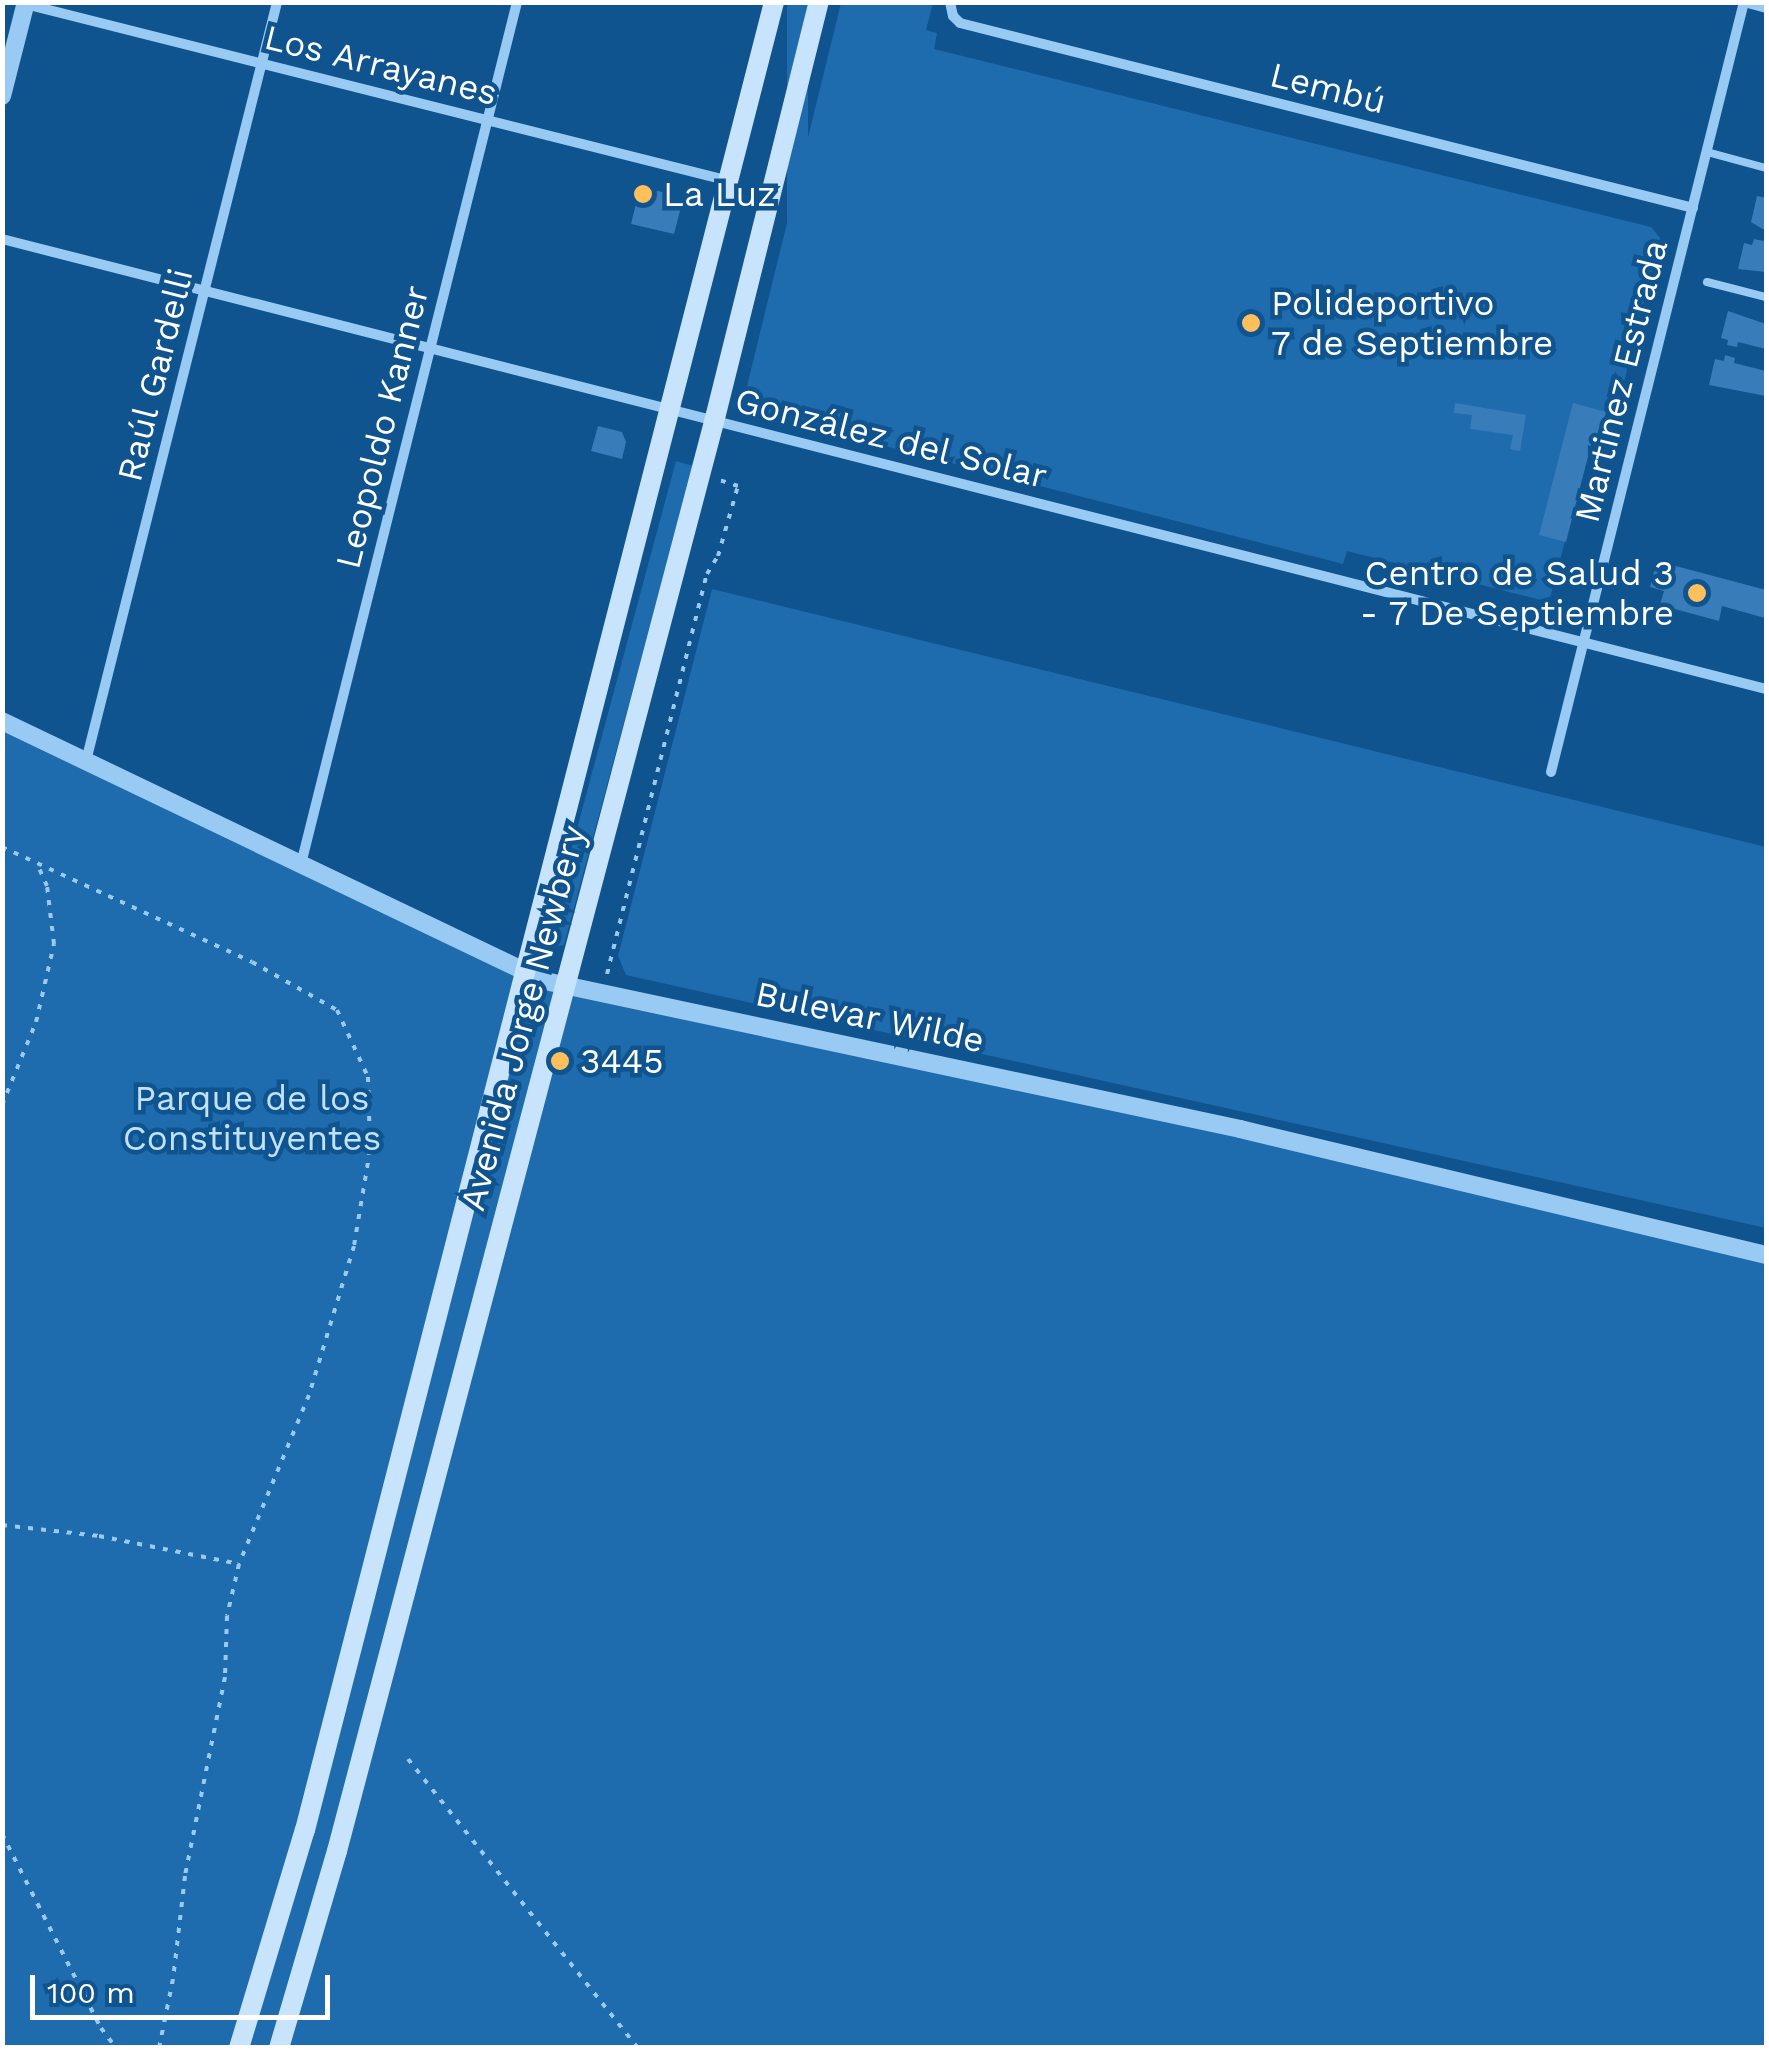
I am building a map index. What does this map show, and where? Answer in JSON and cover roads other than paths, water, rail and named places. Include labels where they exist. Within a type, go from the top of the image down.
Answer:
[{"type":"main road","name":"Avenida Jorge Newbery","points":[[239,2048],[305,1830],[774,2]]},
{"type":"main road","name":"Avenida Jorge Newbery","points":[[279,2048],[342,1833],[566,985],[819,2]]},
{"type":"street","name":"Raúl Gardelli","points":[[86,761],[277,2]]},
{"type":"street","name":"Leopoldo Kanner","points":[[301,864],[516,2]]},
{"type":"street","name":"Lembú","points":[[950,2],[953,16],[960,23],[1693,208]]},
{"type":"street","points":[[1744,2],[1766,8]]},
{"type":"street","name":"Martinez Estrada","points":[[1552,772],[1744,2]]},
{"type":"street","name":"Los Arrayanes","points":[[24,3],[729,181]]},
{"type":"street","points":[[2,96],[24,3]]},
{"type":"street","name":"González del Solar","points":[[2,239],[1766,689]]},
{"type":"street","name":"Bulevar Wilde","points":[[2,720],[525,973],[1240,1129],[1766,1255]]},
{"type":"lane","points":[[1707,152],[1766,168]]},
{"type":"lane","points":[[1707,282],[1766,298]]},
{"type":"place","name":"La Luz","points":[[643,194]]},
{"type":"place","name":"Polideportivo 7 de Septiembre","points":[[1251,323]]},
{"type":"place","name":"Centro de Salud 3 - 7 De Septiembre","points":[[1697,593]]},
{"type":"place","name":"3445","points":[[560,1061]]},
{"type":"park label","name":"Parque de los Constituyentes","points":[[252,1118]]}]
